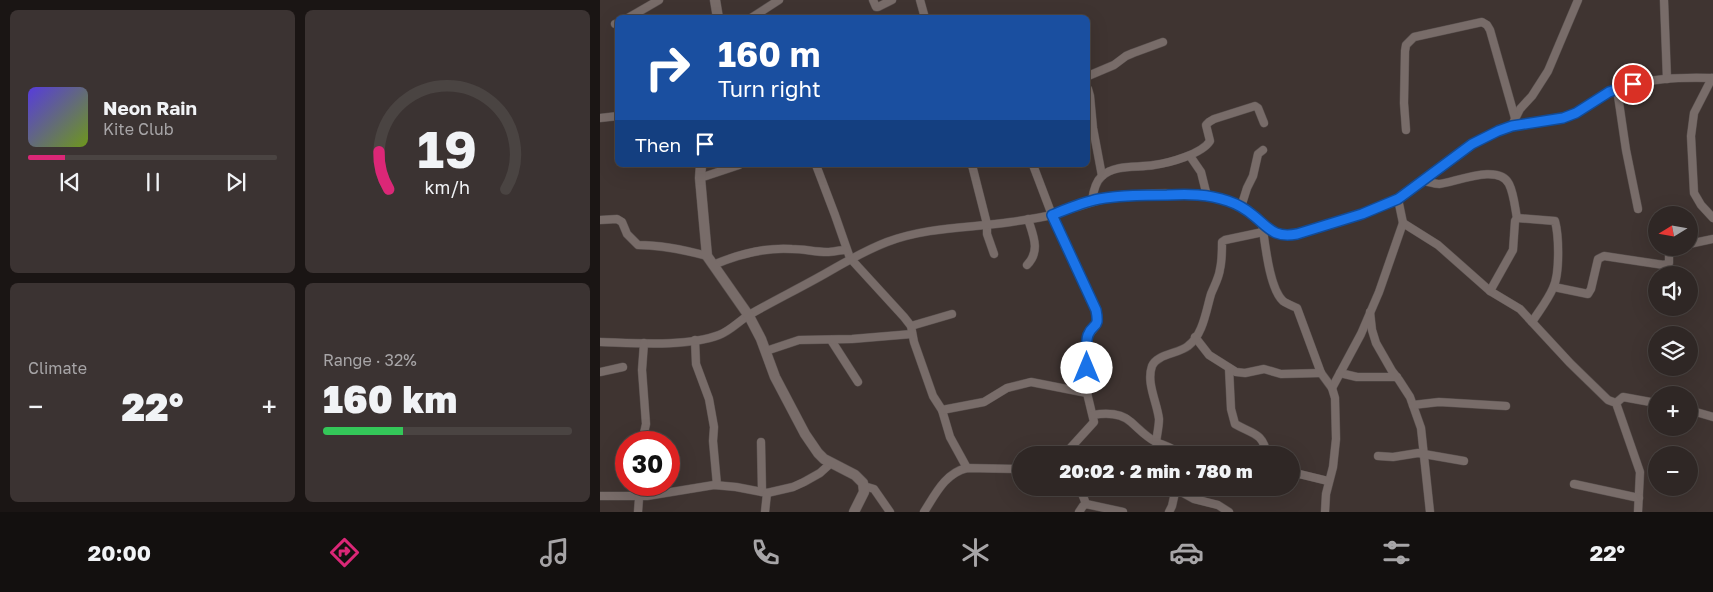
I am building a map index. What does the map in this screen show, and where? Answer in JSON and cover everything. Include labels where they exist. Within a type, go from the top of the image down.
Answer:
[{"type":"street","points":[[633,15],[659,0]]},
{"type":"street","points":[[715,0],[718,15]]},
{"type":"street","points":[[756,15],[779,0]]},
{"type":"street","points":[[873,0],[878,7],[892,0]]},
{"type":"street","points":[[920,0],[924,15]]},
{"type":"street","points":[[1514,122],[1520,109],[1532,96],[1548,71],[1578,0]]},
{"type":"street","points":[[1664,0],[1667,79]]},
{"type":"street","points":[[1406,130],[1404,103],[1406,45],[1414,38],[1482,22],[1490,30],[1514,122]]},
{"type":"street","points":[[1090,75],[1114,65],[1126,56],[1163,42]]},
{"type":"street","points":[[600,342],[644,343],[694,340],[721,334],[748,316],[850,258],[887,242],[909,235],[947,228],[1009,222],[1052,215],[1092,201],[1136,195],[1198,194],[1228,201],[1241,207],[1269,230],[1289,236],[1368,212],[1398,199],[1472,144],[1514,122],[1563,118],[1576,113],[1617,89],[1633,84],[1667,79],[1687,77],[1712,78],[1694,113],[1691,136],[1694,192],[1701,205],[1713,218]]},
{"type":"street","points":[[1617,89],[1626,150],[1638,209]]},
{"type":"street","points":[[1090,96],[1093,128],[1102,176]]},
{"type":"street","points":[[1092,201],[1096,184],[1102,176],[1114,170],[1156,165],[1190,156],[1209,143],[1206,125],[1214,119],[1255,106],[1258,108],[1264,123]]},
{"type":"street","points":[[600,118],[615,116]]},
{"type":"street","points":[[1241,207],[1253,176],[1258,154],[1263,150]]},
{"type":"street","points":[[1190,156],[1201,172],[1207,196]]},
{"type":"street","points":[[701,167],[700,178],[710,261],[748,316],[805,434],[824,459],[861,480],[864,492],[854,512]]},
{"type":"street","points":[[700,178],[733,167]]},
{"type":"street","points":[[817,167],[850,258],[904,316],[912,330],[932,396],[942,410],[950,437],[967,468]]},
{"type":"street","points":[[973,167],[987,224],[987,234],[994,254]]},
{"type":"street","points":[[1034,167],[1052,215],[1090,300],[1094,304],[1097,316],[1096,326],[1088,336],[1086,393],[1093,415],[1093,425],[1072,446]]},
{"type":"street","points":[[1424,180],[1437,184],[1472,176],[1492,174],[1506,179],[1510,185],[1517,218],[1513,250],[1490,291]]},
{"type":"street","points":[[1332,388],[1351,355],[1370,312],[1403,223],[1398,199]]},
{"type":"street","points":[[1517,218],[1556,222],[1558,248],[1554,287],[1532,322]]},
{"type":"street","points":[[600,220],[617,219],[622,222],[628,234],[638,245],[656,245],[688,251],[710,261],[771,249],[791,248],[829,252],[846,250]]},
{"type":"street","points":[[1027,265],[1033,259],[1036,251],[1028,219]]},
{"type":"street","points":[[1403,223],[1438,245],[1490,291],[1520,309],[1608,400],[1616,403]]},
{"type":"street","points":[[1262,224],[1267,260],[1277,292],[1284,302],[1297,308],[1321,373],[1332,388],[1335,398],[1336,439],[1332,467],[1324,510],[1316,512]]},
{"type":"street","points":[[1156,442],[1159,421],[1150,375],[1152,365],[1156,359],[1189,346],[1195,338],[1202,325],[1218,279],[1222,242],[1263,232]]},
{"type":"street","points":[[1698,242],[1713,239]]},
{"type":"street","points":[[1554,287],[1588,294],[1591,289],[1598,259],[1604,256],[1664,265],[1669,263],[1669,256]]},
{"type":"street","points":[[1370,312],[1376,343],[1413,405],[1421,428],[1430,512]]},
{"type":"street","points":[[766,351],[799,340],[831,340],[912,330],[952,314]]},
{"type":"street","points":[[1195,338],[1209,355],[1236,372],[1245,373],[1264,369],[1281,374],[1321,373]]},
{"type":"street","points":[[694,340],[696,364],[709,398],[714,427],[713,441],[717,485]]},
{"type":"street","points":[[831,340],[858,382]]},
{"type":"street","points":[[644,343],[642,370],[646,424],[644,431]]},
{"type":"street","points":[[600,372],[623,368]]},
{"type":"street","points":[[1229,368],[1231,409],[1235,424],[1258,434],[1265,446]]},
{"type":"street","points":[[1340,373],[1357,377],[1397,377]]},
{"type":"street","points":[[942,410],[984,402],[1007,388],[1031,382],[1086,393]]},
{"type":"street","points":[[1616,403],[1623,397],[1648,402]]},
{"type":"street","points":[[1413,405],[1439,402],[1506,406]]},
{"type":"street","points":[[1616,403],[1640,472],[1638,512]]},
{"type":"street","points":[[1698,412],[1713,416]]},
{"type":"street","points":[[1093,415],[1110,414],[1130,420],[1141,432],[1166,446]]},
{"type":"street","points":[[761,442],[765,512]]},
{"type":"street","points":[[1378,456],[1393,457],[1418,453],[1464,461]]},
{"type":"street","points":[[680,491],[717,485],[765,492],[793,487],[820,474],[831,463]]},
{"type":"street","points":[[924,512],[935,493],[955,472],[967,468],[1012,469]]},
{"type":"street","points":[[1300,474],[1328,481]]},
{"type":"street","points":[[1574,484],[1640,498]]},
{"type":"street","points":[[864,486],[874,489],[890,512]]},
{"type":"street","points":[[600,496],[615,496]]},
{"type":"street","points":[[638,512],[640,496]]},
{"type":"street","points":[[1083,496],[1086,504]]},
{"type":"street","points":[[1169,512],[1174,496]]},
{"type":"street","points":[[1189,496],[1218,505],[1229,512]]},
{"type":"street","points":[[1080,512],[1082,506],[1086,504],[1123,512]]},
{"type":"route","points":[[1087,368],[1088,336],[1096,326],[1096,310],[1052,215],[1075,206],[1118,196],[1198,194],[1228,201],[1253,215],[1269,230],[1289,236],[1374,210],[1398,199],[1472,144],[1498,131],[1512,126],[1563,118],[1576,113],[1609,92],[1633,84]]}]
